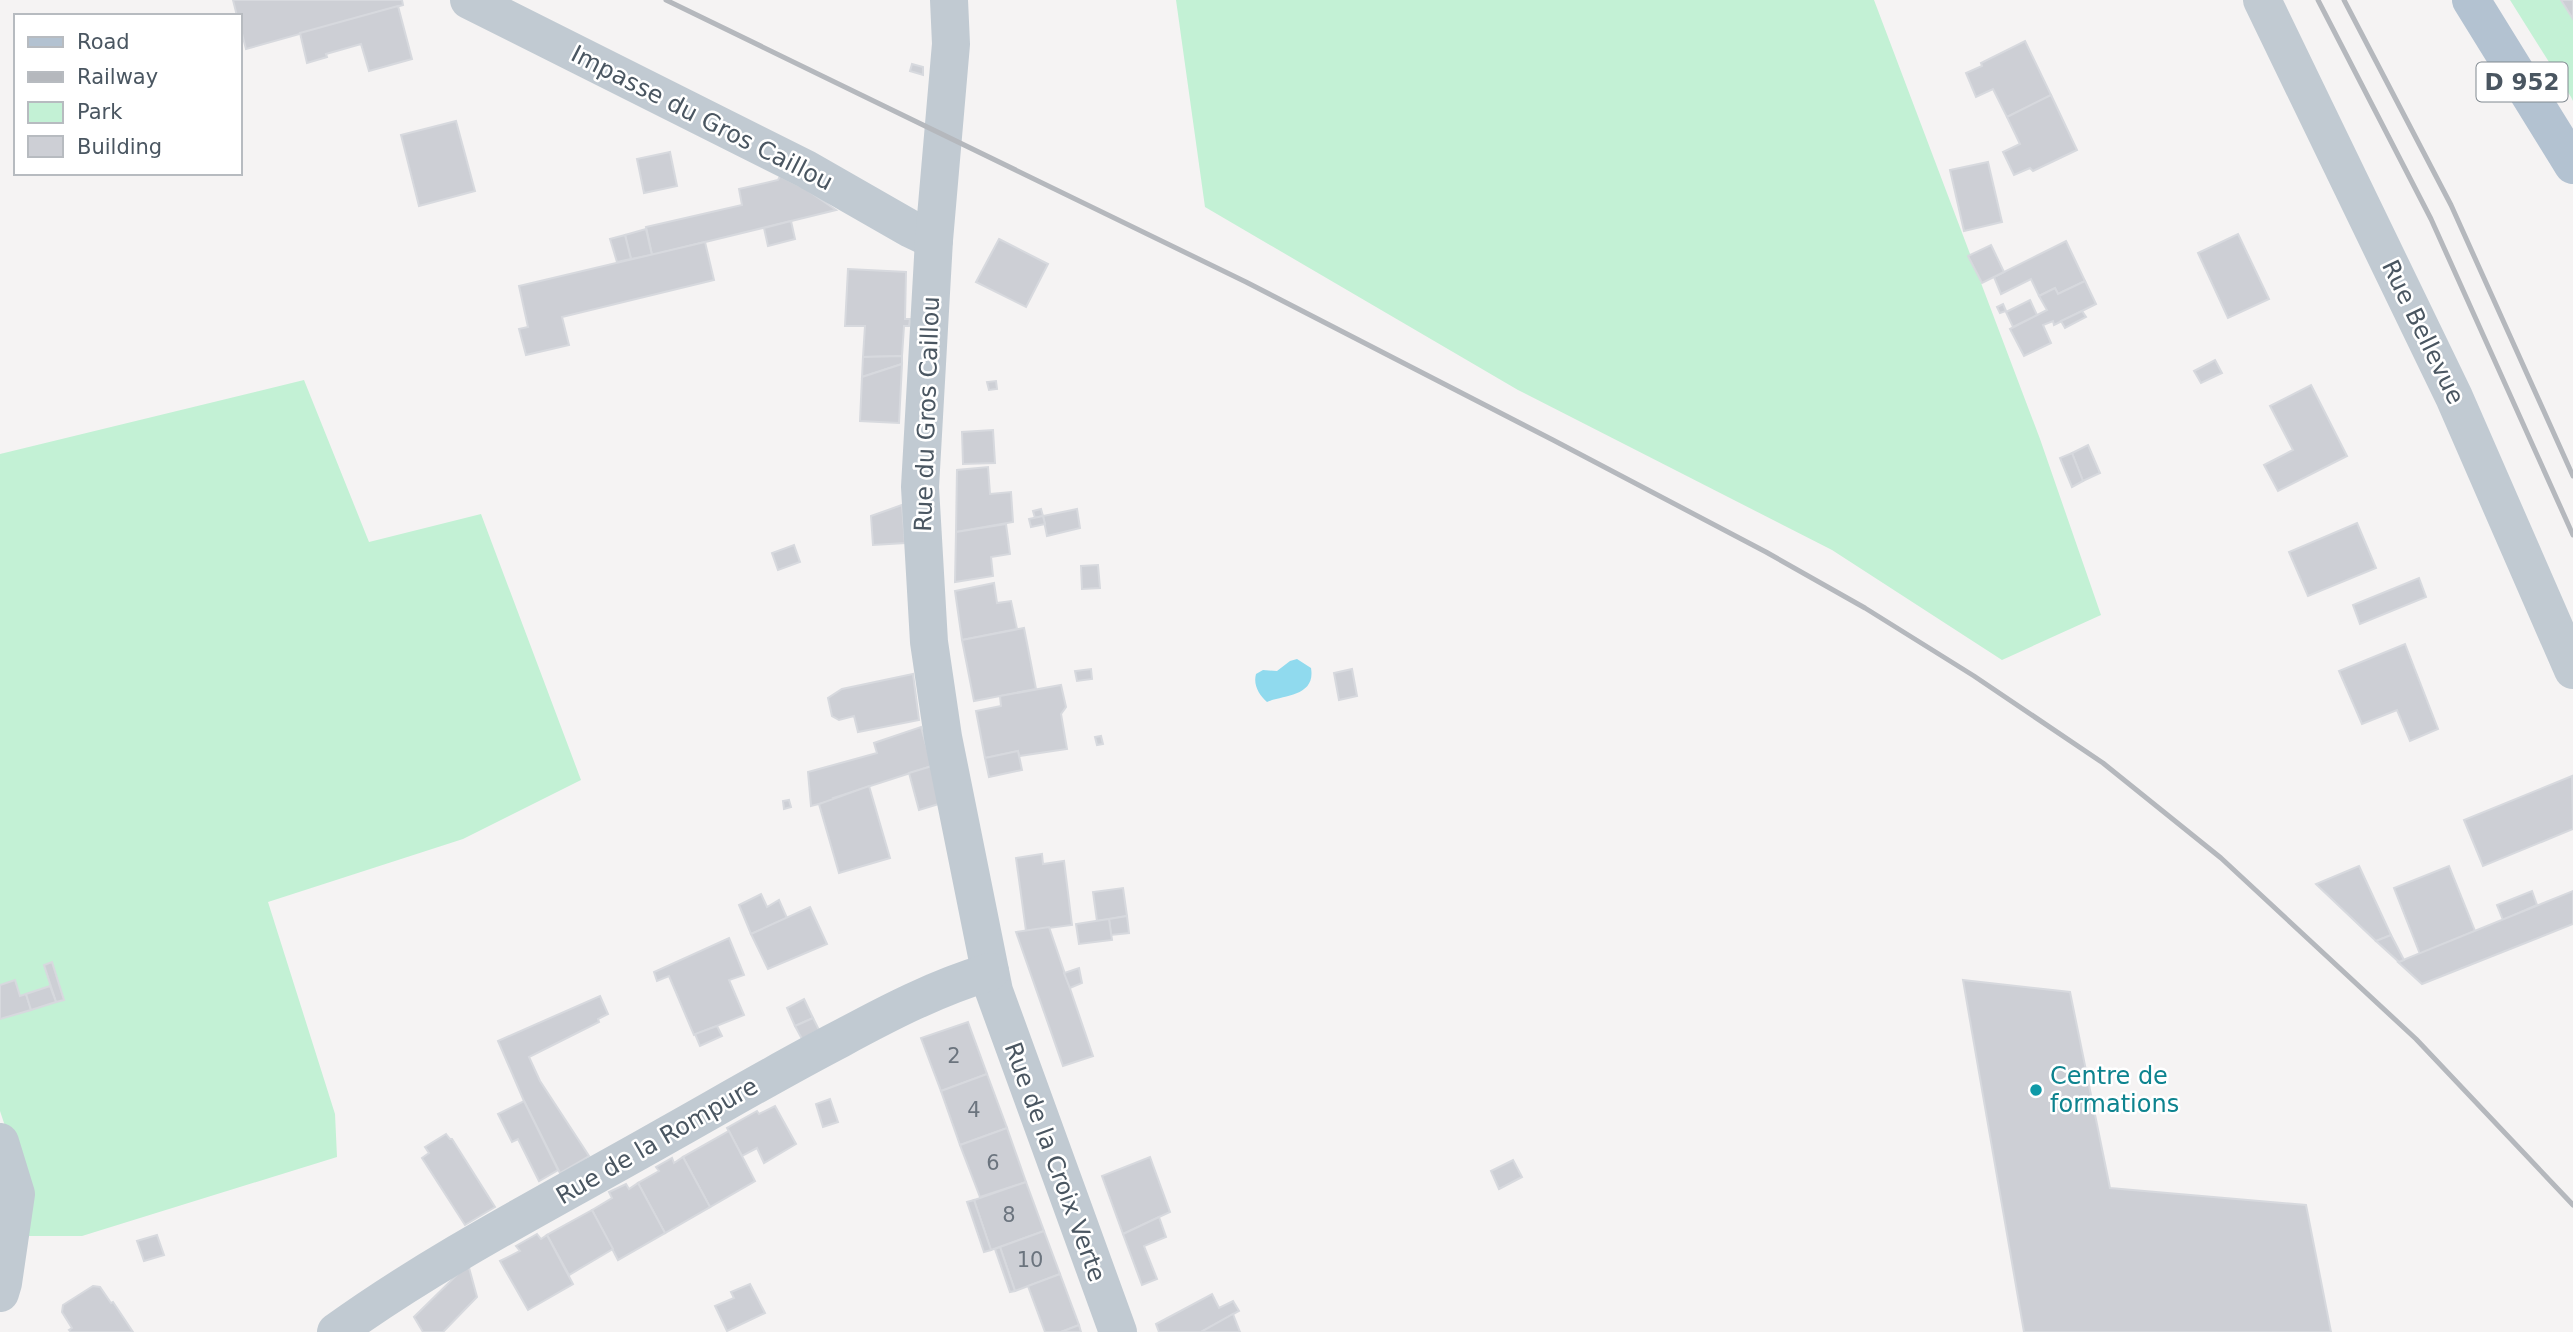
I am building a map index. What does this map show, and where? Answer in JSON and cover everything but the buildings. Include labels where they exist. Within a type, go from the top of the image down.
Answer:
[{"type":"main road","name":"D 952","points":[[2471,0],[2573,165]]},
{"type":"street","name":"Impasse du Gros Caillou","points":[[469,0],[806,169],[934,240]]},
{"type":"street","name":"Rue du Gros Caillou","points":[[949,0],[951,44],[934,240],[920,486],[929,642],[948,762],[992,981]]},
{"type":"street","name":"Rue Bellevue","points":[[2262,0],[2454,397],[2573,670]]},
{"type":"street","name":"Rue de la Rompure","points":[[336,1332],[370,1307],[446,1261],[779,1071],[888,1013],[971,977],[992,981]]},
{"type":"street","name":"Rue de la Croix Verte","points":[[992,981],[1118,1332]]},
{"type":"street","points":[[0,1142],[16,1194],[4,1283],[0,1293]]},
{"type":"green space","points":[[1176,0],[1874,0],[2040,439],[2101,615],[2002,660],[1832,550],[1518,390],[1205,207]]},
{"type":"green space","points":[[2510,0],[2573,0],[2573,101],[2571,97]]},
{"type":"green space","points":[[304,380],[369,542],[481,514],[581,780],[463,839],[268,902],[335,1114],[337,1157],[82,1236],[24,1236],[28,1195],[0,1111],[0,454]]},
{"type":"water","points":[[1297,659],[1311,668],[1308,685],[1297,693],[1267,702],[1257,690],[1256,674],[1263,670],[1277,671]]},
{"type":"railway","points":[[666,0],[1246,282],[1553,440],[1766,552],[1865,608],[1974,676],[2103,763],[2221,858],[2416,1039],[2573,1205]]},
{"type":"railway","points":[[2318,0],[2431,219],[2573,535]]},
{"type":"railway","points":[[2344,0],[2451,205],[2573,476]]},
{"type":"place","name":"Centre de formations","points":[[2036,1090]]}]
